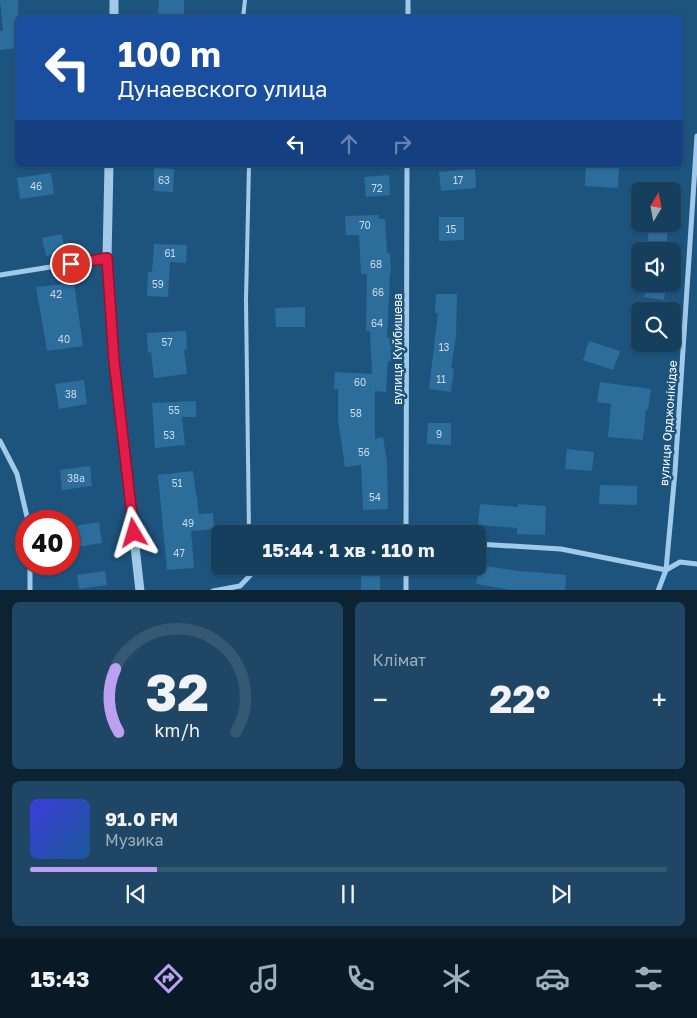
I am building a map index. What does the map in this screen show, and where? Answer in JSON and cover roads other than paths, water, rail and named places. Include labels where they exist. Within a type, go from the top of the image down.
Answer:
[{"type":"street","points":[[114,0],[114,15]]},
{"type":"street","points":[[408,0],[408,15]]},
{"type":"street","name":"вулиця Орджонікідзе","points":[[658,590],[666,570],[697,136]]},
{"type":"street","points":[[109,167],[107,258],[114,361],[140,590]]},
{"type":"street","name":"вулиця Куйбишева","points":[[406,525],[407,167]]},
{"type":"street","points":[[0,275],[107,258]]},
{"type":"street","points":[[0,441],[17,474],[25,510]]},
{"type":"street","points":[[486,544],[561,549],[666,570],[680,562],[697,564]]},
{"type":"street","points":[[30,575],[30,590]]},
{"type":"street","points":[[406,575],[406,590]]},
{"type":"street","points":[[213,590],[240,586],[250,577]]},
{"type":"lane","points":[[243,15],[245,0]]},
{"type":"lane","points":[[249,167],[246,300],[250,525]]}]
